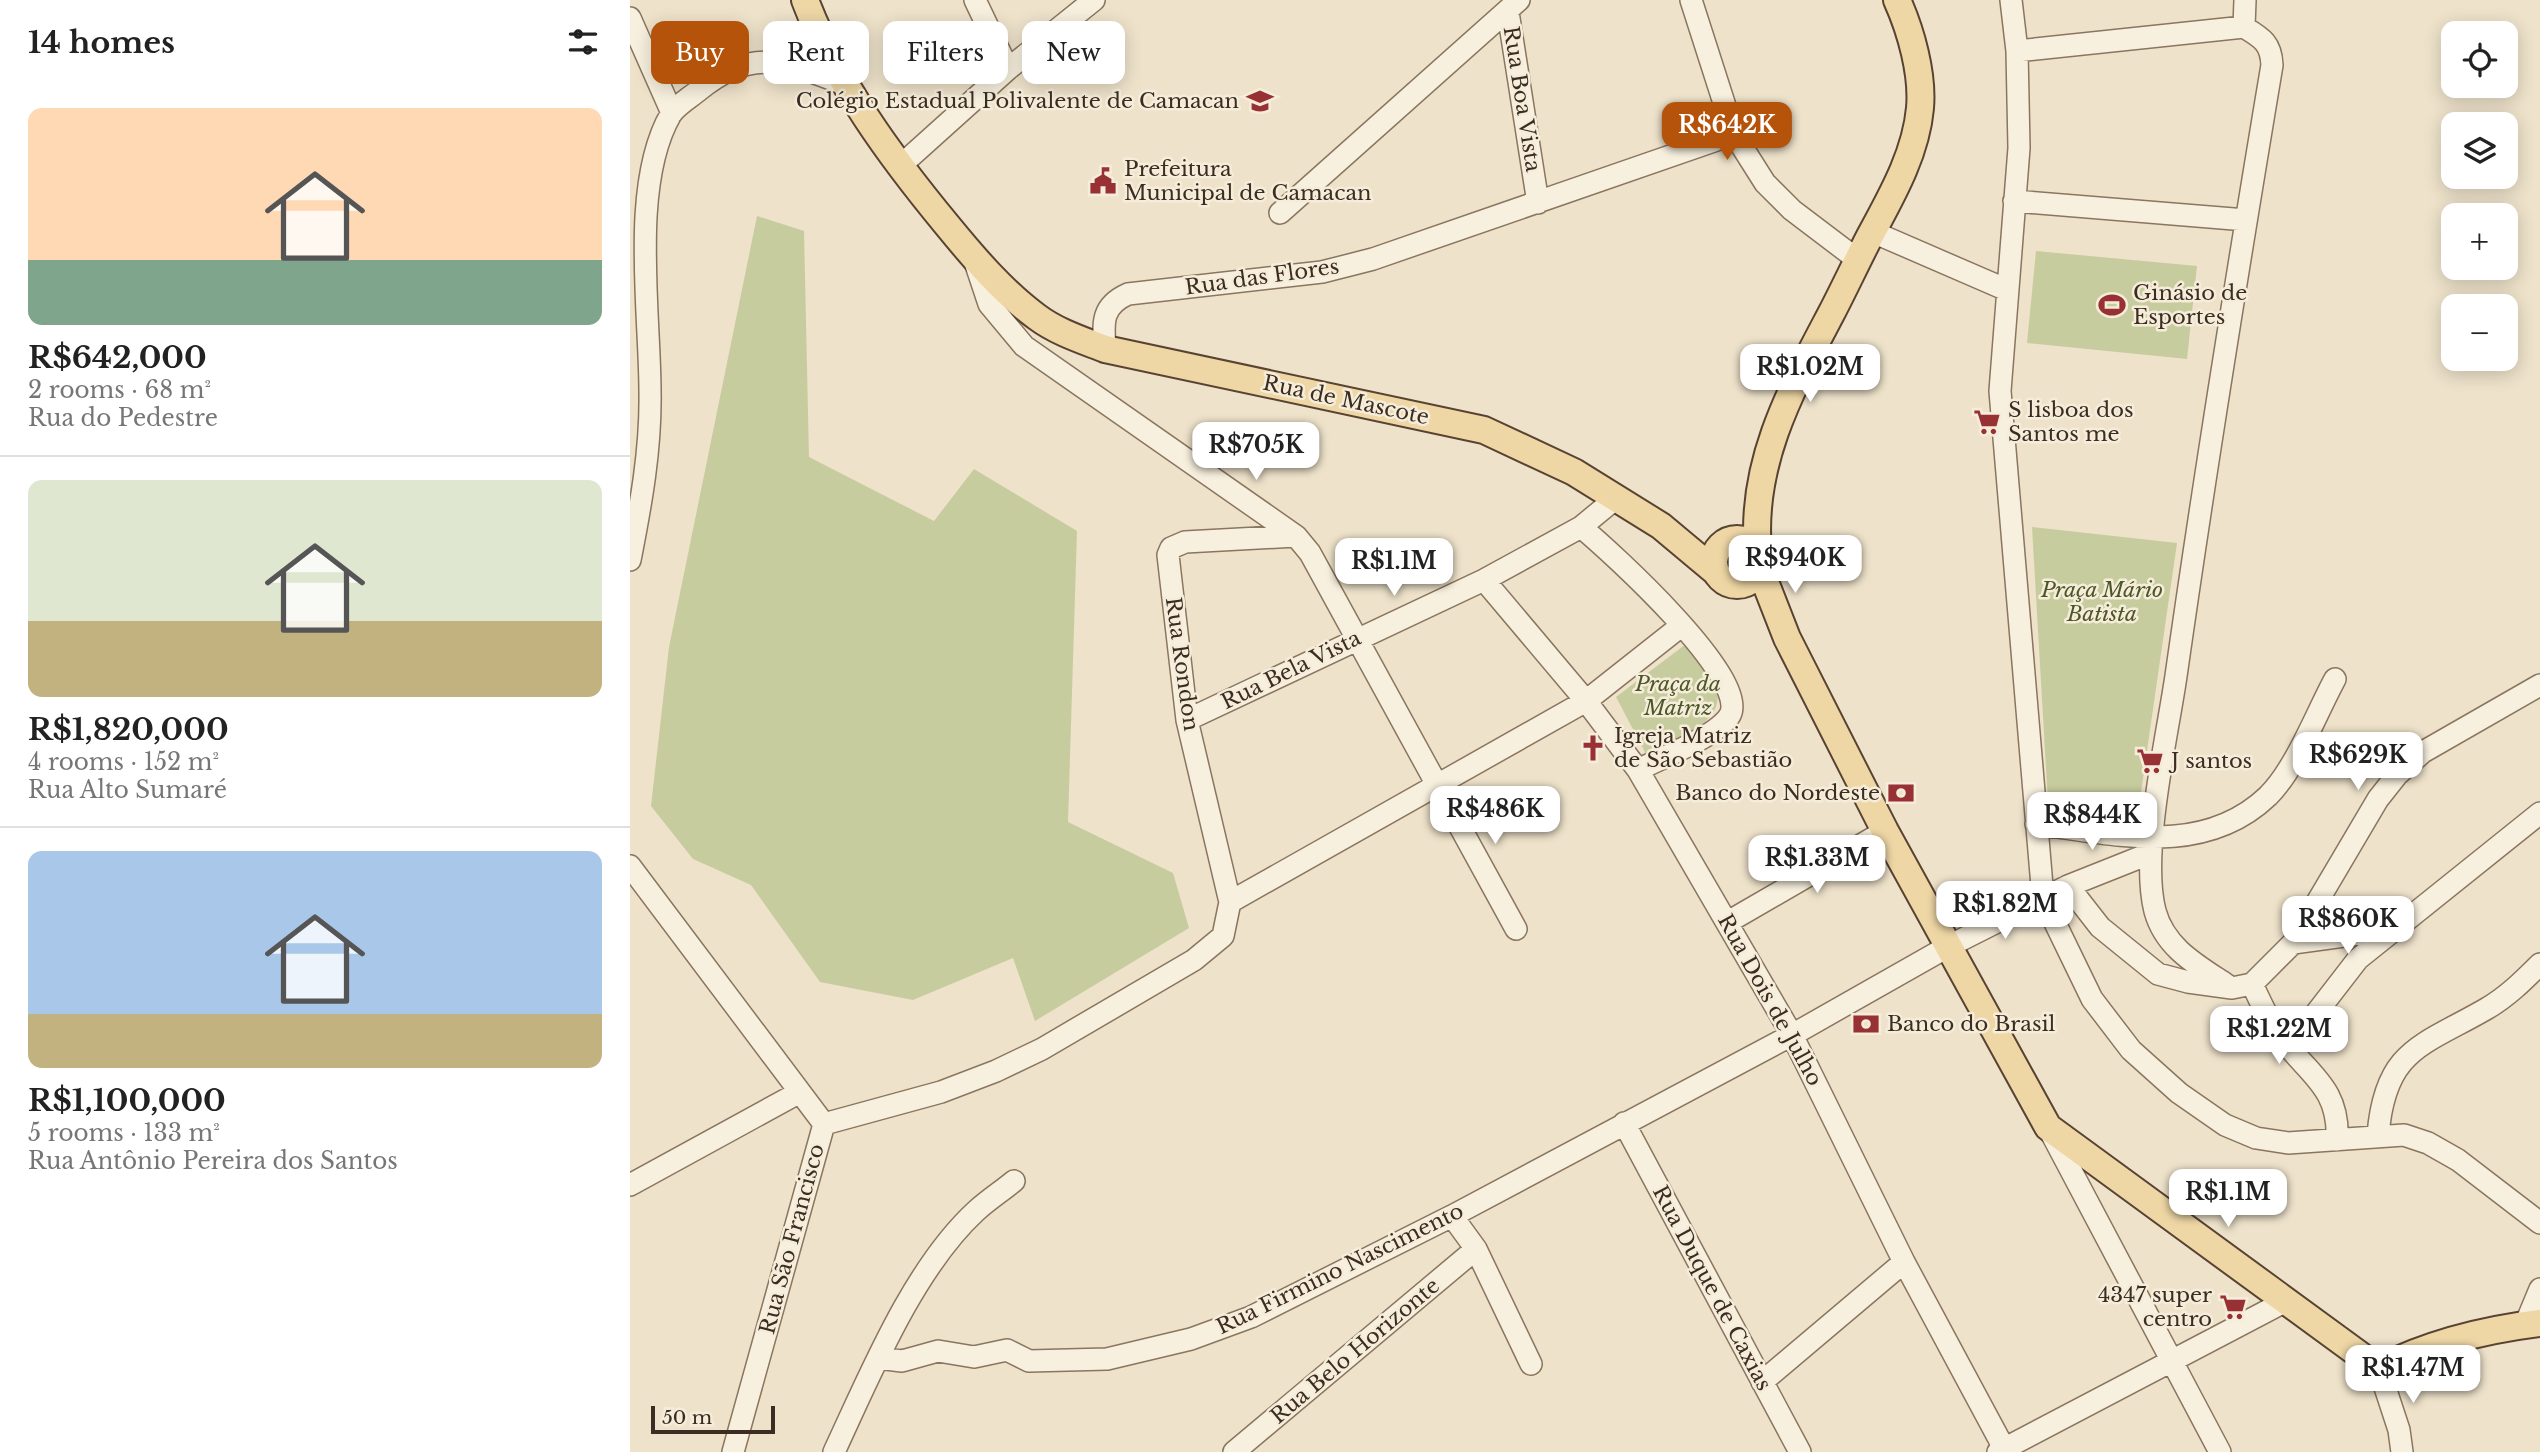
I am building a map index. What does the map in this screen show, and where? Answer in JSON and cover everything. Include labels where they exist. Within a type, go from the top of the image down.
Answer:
[{"type":"main road","name":"Rua de Mascote","points":[[805,0],[816,28],[846,85],[899,167],[973,257],[1038,318],[1058,330],[1105,349],[1484,430],[1574,472],[1661,526],[1723,578],[1787,638]]},
{"type":"main road","points":[[1897,0],[1916,65],[1920,108],[1909,156],[1873,232],[1789,392],[1775,426],[1758,497],[1759,560],[1748,583],[1723,578],[1714,554],[1726,541],[1745,539],[1759,560],[1787,638],[1885,831],[2048,1127],[2379,1368],[2412,1352],[2461,1336],[2532,1324]]},
{"type":"street","points":[[975,0],[985,21]]},
{"type":"street","points":[[1008,69],[1094,0]]},
{"type":"street","points":[[1691,0],[1734,134],[1765,183],[1783,201],[1857,260]]},
{"type":"street","points":[[2011,0],[2017,51],[2019,148],[2000,391],[2043,898],[2092,999],[2132,1050],[2179,1093],[2225,1125],[2256,1138],[2288,1143],[2404,1135],[2428,1143],[2458,1160],[2540,1223]]},
{"type":"street","points":[[2244,27],[2245,0]]},
{"type":"street","points":[[1280,213],[1514,6]]},
{"type":"street","name":"Rua Boa Vista","points":[[1514,6],[1538,203]]},
{"type":"street","points":[[630,18],[671,113]]},
{"type":"street","points":[[2017,51],[2244,27],[2269,46],[2272,65],[2151,846],[2155,910],[2172,946],[2188,959],[2242,986],[2331,1097],[2337,1112],[2337,1140]]},
{"type":"street","points":[[630,561],[649,439],[645,200],[650,167],[671,113],[720,73],[754,61],[777,63],[846,85]]},
{"type":"street","points":[[899,167],[991,84]]},
{"type":"street","points":[[1538,203],[1734,134]]},
{"type":"street","points":[[2014,201],[2246,220]]},
{"type":"street","name":"Rua das Flores","points":[[1105,349],[1103,316],[1110,305],[1128,294],[1322,272],[1374,259],[1538,203]]},
{"type":"street","points":[[1873,232],[2007,290]]},
{"type":"street","points":[[973,257],[989,303],[1024,346],[1296,536],[1310,553],[1516,929]]},
{"type":"street","name":"Rua Bela Vista","points":[[1187,720],[1484,580],[1581,527],[1615,499]]},
{"type":"street","points":[[1581,527],[1657,597],[1724,677],[1733,707],[1719,727],[1638,770]]},
{"type":"street","name":"Rua Rondon","points":[[1230,902],[1187,720],[1168,563],[1171,548],[1185,542],[1296,536]]},
{"type":"street","name":"Rua Dois de Julho","points":[[1484,580],[1586,701],[1638,770],[1792,1035],[1904,1262],[2003,1451]]},
{"type":"street","points":[[1230,902],[1586,701],[1681,626]]},
{"type":"street","points":[[2036,824],[2151,846],[2223,824],[2268,796],[2288,769],[2335,679]]},
{"type":"street","points":[[2068,886],[2100,927],[2158,974],[2188,982],[2242,986],[2293,943],[2378,799],[2397,775],[2423,752],[2540,685]]},
{"type":"street","points":[[2290,1047],[2338,981],[2358,959],[2540,813]]},
{"type":"street","points":[[1728,922],[1885,831]]},
{"type":"street","name":"Rua Firmino Nascimento","points":[[878,1358],[902,1361],[938,1351],[974,1357],[1007,1350],[1022,1359],[1038,1362],[1107,1359],[1191,1339],[1251,1317],[1452,1216],[1792,1035],[1949,947],[2151,846]]},
{"type":"street","points":[[630,866],[824,1124]]},
{"type":"street","name":"Rua São Francisco","points":[[733,1452],[824,1124],[941,1092],[1042,1049],[1211,949],[1223,936],[1230,902]]},
{"type":"street","points":[[2293,943],[2396,929]]},
{"type":"street","points":[[2378,1135],[2385,1096],[2396,1069],[2412,1052],[2422,1042],[2488,1008],[2519,985],[2540,964]]},
{"type":"street","points":[[630,1185],[800,1092]]},
{"type":"street","name":"Rua Duque de Caxias","points":[[1624,1123],[1800,1452]]},
{"type":"street","points":[[2048,1127],[2220,1452]]},
{"type":"street","points":[[834,1452],[878,1358],[933,1264],[975,1211],[1014,1181]]},
{"type":"street","points":[[1452,1216],[1476,1249],[1531,1364]]},
{"type":"street","name":"Rua Belo Horizonte","points":[[1234,1452],[1476,1249]]},
{"type":"street","points":[[1762,1382],[1904,1262]]},
{"type":"street","points":[[2532,1324],[2540,1289]]},
{"type":"street","points":[[2003,1451],[2286,1301]]},
{"type":"street","points":[[2379,1368],[2399,1430],[2402,1452]]},
{"type":"green space","points":[[757,216],[804,231],[809,457],[934,521],[974,469],[1077,531],[1068,822],[1173,873],[1189,928],[1035,1021],[1013,958],[913,1000],[820,982],[751,885],[693,859],[651,806],[669,647]]},
{"type":"green space","name":"Ginásio de Esportes","points":[[2036,251],[2197,266],[2187,359],[2027,343]]},
{"type":"green space","name":"Praça Mário Batista","points":[[2032,527],[2177,543],[2137,820],[2048,802]]},
{"type":"green space","name":"Praça da Matriz","points":[[1686,644],[1715,685],[1718,698],[1715,710],[1696,728],[1646,754],[1616,697]]},
{"type":"place","name":"Colégio Estadual Polivalente de Camacan","points":[[1260,101]]},
{"type":"place","name":"Prefeitura Municipal de Camacan","points":[[1103,181]]},
{"type":"place","name":"Ginásio de Esportes","points":[[2112,305]]},
{"type":"place","name":"S lisboa dos Santos me","points":[[1987,422]]},
{"type":"place","name":"Igreja Matriz de São Sebastião","points":[[1593,748]]},
{"type":"place","name":"J santos","points":[[2150,761]]},
{"type":"place","name":"Banco do Nordeste","points":[[1901,793]]},
{"type":"place","name":"Banco do Brasil","points":[[1866,1024]]},
{"type":"place","name":"4347 super centro","points":[[2233,1307]]}]
